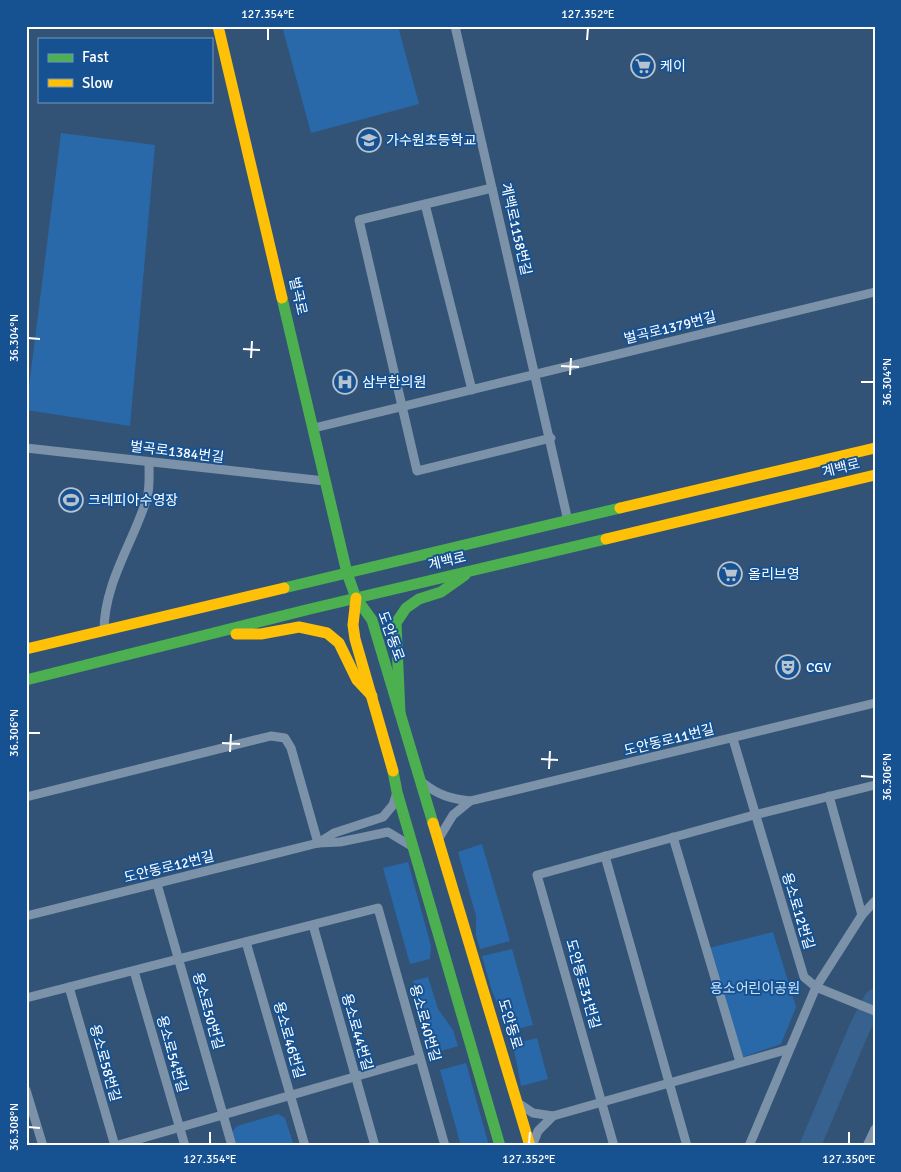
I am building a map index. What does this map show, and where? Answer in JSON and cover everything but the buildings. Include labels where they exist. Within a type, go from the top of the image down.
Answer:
[{"type":"main road","name":"벌곡로","points":[[218,26],[347,573],[356,598]]},
{"type":"main road","name":"계백로","points":[[26,649],[875,448]]},
{"type":"main road","name":"계백로","points":[[26,680],[356,598],[875,476]]},
{"type":"main road","points":[[400,713],[395,638],[400,616],[406,608],[419,599],[441,592],[470,571]]},
{"type":"main road","name":"도안동로","points":[[356,598],[353,625],[355,639],[390,757],[397,792],[500,1146]]},
{"type":"main road","name":"도안동로","points":[[356,598],[372,620],[439,838],[471,956],[479,969],[531,1146]]},
{"type":"main road","points":[[217,634],[260,634],[299,627],[327,633],[339,643],[348,658],[357,680],[372,696]]},
{"type":"street","name":"계백로1158번길","points":[[455,26],[551,438],[568,520]]},
{"type":"street","points":[[492,188],[359,220],[402,407],[418,471],[551,438]]},
{"type":"street","points":[[425,204],[472,390]]},
{"type":"street","name":"벌곡로1379번길","points":[[314,428],[875,292]]},
{"type":"street","name":"벌곡로1384번길","points":[[26,448],[325,481]]},
{"type":"street","points":[[104,631],[104,610],[110,590],[148,496],[149,463]]},
{"type":"street","name":"도안동로11번길","points":[[470,801],[733,739],[875,703]]},
{"type":"street","points":[[26,797],[272,736],[285,738],[292,748],[318,843]]},
{"type":"street","name":"용소로12번길","points":[[733,739],[754,815],[804,978],[816,987]]},
{"type":"street","points":[[423,784],[451,799],[470,801]]},
{"type":"street","points":[[687,1146],[605,856],[754,815],[875,785]]},
{"type":"street","points":[[318,843],[334,834],[383,817],[393,805],[397,792]]},
{"type":"street","points":[[829,796],[862,915]]},
{"type":"street","points":[[439,838],[453,815],[470,801]]},
{"type":"street","points":[[318,843],[340,842],[388,832],[413,847]]},
{"type":"street","points":[[673,837],[740,1062]]},
{"type":"street","name":"도안동로12번길","points":[[26,916],[318,843]]},
{"type":"street","name":"도안동로31번길","points":[[605,856],[537,875],[614,1146]]},
{"type":"street","name":"용소로50번길","points":[[157,884],[232,1146]]},
{"type":"street","points":[[749,1146],[816,987],[862,915],[875,901]]},
{"type":"street","name":"용소로40번길","points":[[313,925],[378,908],[445,1146]]},
{"type":"street","points":[[26,998],[313,925]]},
{"type":"street","name":"용소로44번길","points":[[313,925],[375,1146]]},
{"type":"street","name":"용소로46번길","points":[[246,942],[304,1146]]},
{"type":"street","name":"용소로54번길","points":[[134,971],[184,1146]]},
{"type":"street","name":"용소로58번길","points":[[69,987],[115,1146]]},
{"type":"street","points":[[816,987],[840,995],[875,1011]]},
{"type":"street","points":[[518,1103],[533,1113],[553,1116],[789,1048]]},
{"type":"street","points":[[115,1146],[420,1058]]},
{"type":"street","points":[[26,1090],[43,1146]]},
{"type":"street","points":[[531,1146],[538,1131],[553,1116]]},
{"type":"street","points":[[868,1146],[875,1129]]},
{"type":"green space","points":[[282,26],[398,26],[419,104],[311,133]]},
{"type":"green space","points":[[61,133],[155,145],[130,426],[26,410]]},
{"type":"green space","points":[[482,844],[510,941],[480,949],[476,935],[476,916],[458,852]]},
{"type":"green space","points":[[408,862],[431,946],[430,959],[410,964],[383,868]]},
{"type":"green space","name":"용소어린이공원","points":[[773,932],[796,1007],[781,1044],[743,1057],[709,948]]},
{"type":"green space","points":[[512,949],[533,1025],[509,1031],[492,991],[482,956]]},
{"type":"green space","points":[[428,977],[438,1009],[453,1030],[458,1046],[434,1053],[413,981]]},
{"type":"green space","points":[[537,1038],[548,1079],[521,1086],[513,1044]]},
{"type":"green space","points":[[466,1063],[489,1146],[461,1146],[440,1070]]},
{"type":"green space","points":[[278,1114],[285,1118],[294,1146],[236,1146],[232,1132],[237,1126]]},
{"type":"waterway","points":[[810,1146],[860,1027],[875,999]]},
{"type":"traffic: fast","points":[[282,298],[347,573],[356,598],[372,620],[433,823]]},
{"type":"traffic: fast","points":[[284,588],[620,508]]},
{"type":"traffic: fast","points":[[26,680],[310,609],[606,539]]},
{"type":"traffic: fast","points":[[400,713],[396,623],[406,608],[419,599],[441,592],[465,575]]},
{"type":"traffic: fast","points":[[393,771],[397,792],[500,1146]]},
{"type":"traffic: slow","points":[[218,26],[282,298]]},
{"type":"traffic: slow","points":[[620,508],[875,448]]},
{"type":"traffic: slow","points":[[606,539],[875,475]]},
{"type":"traffic: slow","points":[[26,649],[284,588]]},
{"type":"traffic: slow","points":[[356,598],[353,625],[355,639],[393,771]]},
{"type":"traffic: slow","points":[[236,634],[261,634],[299,627],[327,633],[339,643],[357,680],[372,696]]},
{"type":"traffic: slow","points":[[433,823],[530,1146]]},
{"type":"place","name":"케이","points":[[643,66]]},
{"type":"place","name":"가수원초등학교","points":[[369,140]]},
{"type":"place","name":"삼부한의원","points":[[345,382]]},
{"type":"place","name":"크레피아수영장","points":[[71,500]]},
{"type":"place","name":"올리브영","points":[[730,574]]},
{"type":"place","name":"CGV","points":[[788,667]]}]
